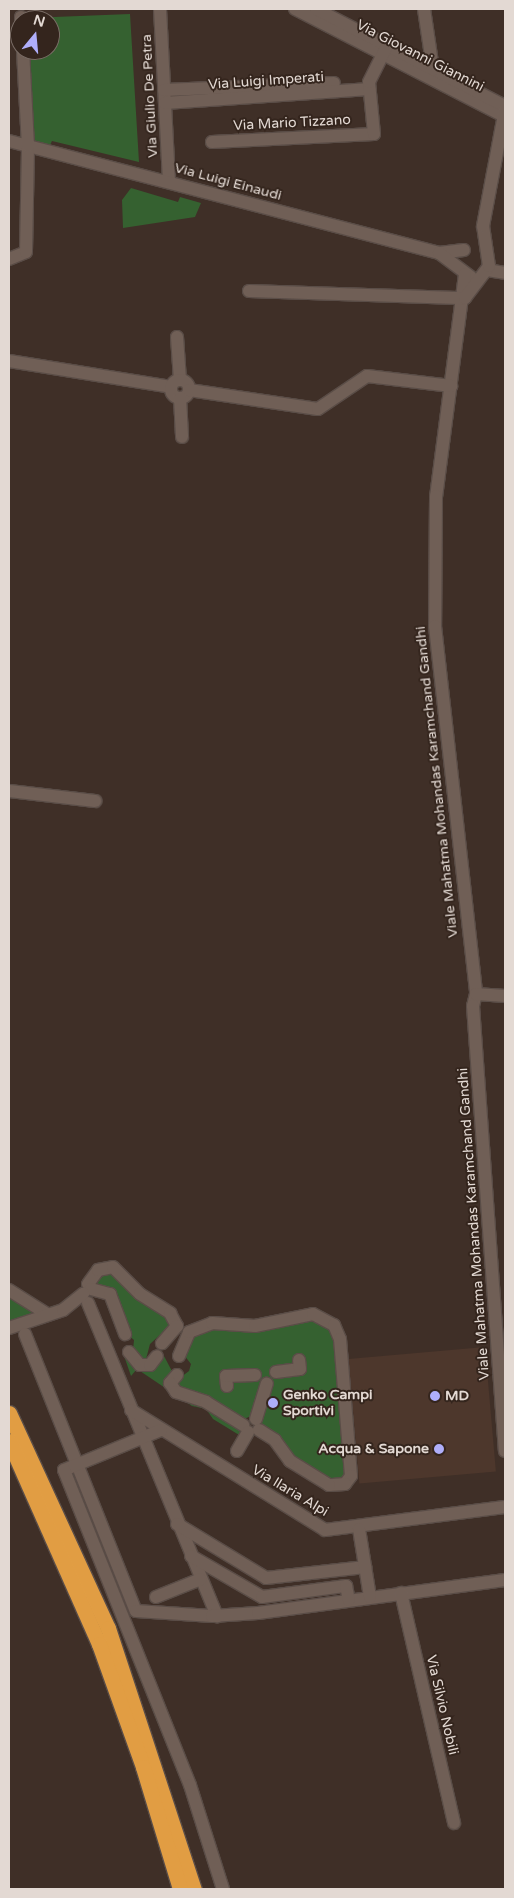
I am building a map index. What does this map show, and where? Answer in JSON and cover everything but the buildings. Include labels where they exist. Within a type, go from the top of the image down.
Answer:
[{"type":"highway","points":[[9,1413],[108,1628],[194,1889]]},
{"type":"highway","points":[[9,1441],[99,1644],[143,1767],[180,1889]]},
{"type":"street","name":"Via Giulio De Petra","points":[[160,9],[169,182]]},
{"type":"street","name":"Via Giovanni Giannini","points":[[295,9],[385,50],[505,111]]},
{"type":"street","name":"Via Giovanni Giannini","points":[[316,9],[385,50],[433,69],[505,111]]},
{"type":"street","points":[[424,9],[433,69]]},
{"type":"street","points":[[370,86],[385,50]]},
{"type":"street","points":[[9,259],[26,252],[28,146],[24,60]]},
{"type":"street","name":"Via Luigi Imperati","points":[[164,90],[370,86]]},
{"type":"street","name":"Via Luigi Imperati","points":[[165,103],[370,86]]},
{"type":"street","name":"Via Mario Tizzano","points":[[212,142],[374,134],[370,86]]},
{"type":"street","points":[[485,272],[485,212],[505,111]]},
{"type":"street","name":"Via Luigi Einaudi","points":[[9,142],[439,253],[466,249]]},
{"type":"street","points":[[485,212],[466,249],[486,253]]},
{"type":"street","name":"Viale Mahatma Mohandas Karamchand Gandhi","points":[[466,249],[459,258],[463,273],[465,298],[436,496],[435,626],[476,994],[473,1006],[505,1451]]},
{"type":"street","name":"Via Luigi Einaudi","points":[[439,253],[463,273]]},
{"type":"street","name":"Viale Mahatma Mohandas Karamchand Gandhi","points":[[465,298],[485,272]]},
{"type":"street","points":[[463,273],[505,273]]},
{"type":"street","points":[[249,291],[465,298]]},
{"type":"street","points":[[175,383],[177,337]]},
{"type":"street","points":[[9,361],[175,383],[185,394],[318,409],[367,376],[451,386]]},
{"type":"street","points":[[182,437],[185,394]]},
{"type":"street","points":[[9,791],[95,801]]},
{"type":"street","points":[[476,994],[505,996]]},
{"type":"street","points":[[9,1328],[68,1308],[88,1292],[98,1270],[113,1267],[143,1296],[170,1312],[177,1326],[167,1354]]},
{"type":"street","points":[[9,1290],[47,1314]]},
{"type":"street","points":[[88,1292],[110,1294],[125,1334]]},
{"type":"street","points":[[88,1292],[141,1438],[217,1616]]},
{"type":"street","points":[[129,1352],[140,1365],[150,1365],[167,1354],[189,1332],[212,1323],[255,1326],[312,1314],[334,1325],[340,1339],[351,1476],[345,1484],[329,1485],[290,1461],[277,1442],[251,1426],[206,1402],[176,1392],[170,1383],[177,1374]]},
{"type":"street","points":[[25,1334],[136,1611]]},
{"type":"street","points":[[276,1372],[300,1369],[299,1360]]},
{"type":"street","points":[[227,1386],[226,1376],[255,1375]]},
{"type":"street","points":[[237,1451],[266,1397],[266,1384]]},
{"type":"street","name":"Via Ilaria Alpi","points":[[131,1410],[325,1530],[359,1529],[505,1507]]},
{"type":"street","points":[[161,1430],[64,1470],[190,1785],[223,1889]]},
{"type":"street","points":[[178,1524],[266,1578],[365,1567]]},
{"type":"street","points":[[359,1529],[370,1597]]},
{"type":"street","points":[[191,1556],[262,1597],[346,1586],[349,1600]]},
{"type":"street","points":[[156,1597],[201,1579]]},
{"type":"street","points":[[120,1609],[217,1616],[505,1580]]},
{"type":"street","name":"Via Silvio Nobili","points":[[401,1593],[454,1823]]},
{"type":"shaded area","points":[[485,1347],[496,1472],[359,1483],[349,1359]]},
{"type":"green space","points":[[130,14],[139,162],[52,141],[49,147],[31,141],[29,60],[60,60],[60,17]]},
{"type":"green space","points":[[131,188],[178,202],[180,197],[201,203],[195,217],[123,228],[122,200]]},
{"type":"green space","points":[[107,1268],[175,1321],[150,1344],[145,1363],[133,1350],[134,1340],[127,1334],[116,1300],[95,1286],[96,1274]]},
{"type":"green space","points":[[9,1292],[41,1314],[9,1327]]},
{"type":"green space","name":"Genko Campi Sportivi","points":[[306,1317],[333,1327],[346,1478],[332,1481],[300,1465],[253,1415],[240,1421],[178,1390],[173,1383],[189,1371],[191,1364],[184,1355],[196,1330]]},
{"type":"green space","points":[[123,1353],[141,1368],[151,1367],[164,1356],[174,1375],[169,1383],[171,1391],[222,1413],[244,1428],[244,1438],[213,1419],[206,1409],[192,1406],[137,1369],[131,1376]]},
{"type":"place","name":"MD","points":[[435,1396]]},
{"type":"place","name":"Genko Campi Sportivi","points":[[273,1403]]},
{"type":"place","name":"Acqua & Sapone","points":[[439,1449]]}]
